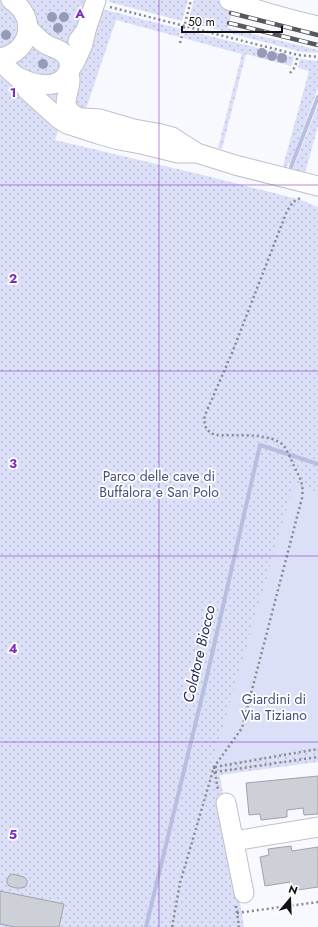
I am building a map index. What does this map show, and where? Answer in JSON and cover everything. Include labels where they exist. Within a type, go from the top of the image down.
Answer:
[{"type":"street","points":[[11,0],[28,15],[42,42],[60,50],[67,57],[70,66],[70,81],[66,102],[70,111],[83,118],[100,119],[134,129],[164,135],[181,142],[196,153]]},
{"type":"street","points":[[230,0],[285,18],[318,26]]},
{"type":"street","points":[[18,77],[46,85],[62,80],[69,71],[83,44],[95,1]]},
{"type":"street","points":[[28,15],[26,37],[22,46],[16,52],[0,59],[18,77],[28,91],[61,121],[82,128],[100,127],[121,132],[141,144],[178,153],[196,153],[235,164],[312,192]]},
{"type":"street","points":[[55,48],[70,46],[77,42],[86,30]]},
{"type":"street","points":[[226,804],[244,893]]},
{"type":"street","points":[[234,841],[318,827]]},
{"type":"path","points":[[180,43],[191,0]]},
{"type":"path","points":[[95,1],[184,26],[298,55],[318,57]]},
{"type":"path","points":[[290,73],[295,67],[298,55]]},
{"type":"path","points":[[172,927],[180,883],[214,767],[242,728],[302,498],[303,488],[286,449],[280,443],[271,438],[259,436],[215,435],[207,430],[204,420],[232,353],[287,211],[293,202],[312,192]]},
{"type":"path","points":[[214,767],[318,749]]},
{"type":"path","points":[[215,772],[318,757]]},
{"type":"path","points":[[237,913],[318,902]]},
{"type":"green space","name":"Parco delle cave di Buffalora e San Polo","points":[[0,0],[103,0],[55,140],[207,176],[301,200],[318,207],[318,762],[220,775],[244,927],[0,927]]},
{"type":"green space","points":[[109,0],[188,0],[182,21],[109,2]]},
{"type":"green space","points":[[194,0],[216,0],[233,7],[228,28],[318,50],[318,53],[302,52],[188,22]]},
{"type":"green space","points":[[102,9],[181,29],[179,37],[116,20],[85,112],[71,100],[71,95]]},
{"type":"green space","points":[[185,30],[294,57],[291,66],[246,54],[222,149],[218,148],[242,54],[183,38]]},
{"type":"green space","points":[[300,59],[318,61],[318,88],[292,159],[286,167],[283,166],[309,71],[298,68]]},
{"type":"green space","points":[[318,105],[318,126],[305,173],[293,169]]},
{"type":"green space","name":"Giardini di Via Tiziano","points":[[294,484],[318,492],[318,747],[212,765]]},
{"type":"building","points":[[318,776],[318,814],[304,815],[303,808],[287,810],[287,817],[261,820],[260,814],[249,815],[246,783]]},
{"type":"building","points":[[291,846],[292,851],[318,847],[318,887],[291,891],[290,882],[265,886],[260,857],[269,855],[268,849]]},
{"type":"building","points":[[12,874],[24,877],[27,880],[25,887],[16,888],[9,886],[7,880]]},
{"type":"building","points":[[0,891],[64,904],[59,927],[15,927],[0,924]]},
{"type":"waterway","points":[[291,167],[318,97]]},
{"type":"waterway","name":"Colatore Biocco","points":[[146,927],[207,676],[260,445],[318,464]]},
{"type":"railway","points":[[231,13],[318,35]]},
{"type":"railway","points":[[229,23],[318,45]]}]
